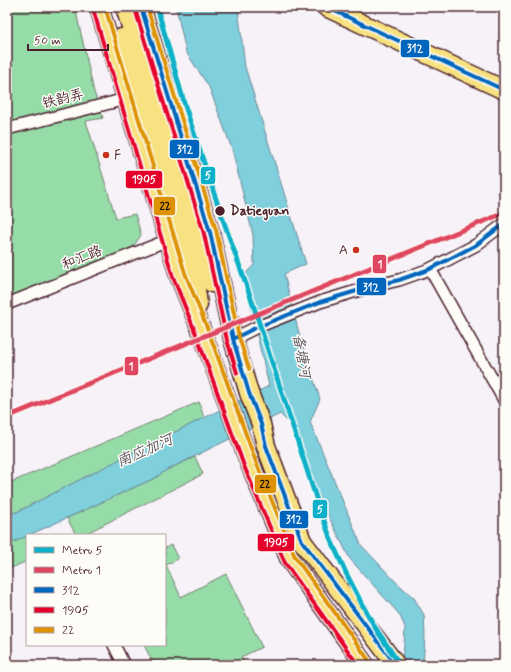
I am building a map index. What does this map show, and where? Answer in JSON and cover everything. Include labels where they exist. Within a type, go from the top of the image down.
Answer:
[{"type":"main road","points":[[99,7],[179,275],[202,332],[253,471],[290,560],[365,665]]},
{"type":"main road","points":[[111,7],[129,42],[208,276],[229,319]]},
{"type":"main road","points":[[125,7],[129,42],[194,274],[202,332]]},
{"type":"main road","points":[[141,7],[210,232],[233,339],[249,392],[261,424],[266,446],[302,541],[396,665]]},
{"type":"main road","points":[[326,7],[504,90]]},
{"type":"main road","points":[[348,7],[504,81]]},
{"type":"street","name":"铁韵弄","points":[[7,129],[126,99]]},
{"type":"street","points":[[233,339],[255,328],[320,302],[399,280],[430,269],[476,245],[504,224]]},
{"type":"street","name":"和汇路","points":[[7,304],[168,240]]},
{"type":"street","points":[[430,269],[504,400]]},
{"type":"street","points":[[114,646],[124,665]]},
{"type":"green space","points":[[7,7],[75,7],[94,92],[103,118],[86,121],[116,218],[135,214],[141,235],[133,247],[7,298],[8,139]]},
{"type":"green space","points":[[199,402],[204,418],[19,511],[7,515],[7,484]]},
{"type":"green space","points":[[195,457],[203,474],[85,534],[75,534],[67,518],[155,478],[166,470]]},
{"type":"green space","points":[[26,536],[26,561],[7,570],[7,545]]},
{"type":"green space","points":[[171,545],[178,559],[166,565],[166,548]]},
{"type":"green space","points":[[166,565],[181,597],[226,574],[262,647],[241,657],[245,665],[154,665],[144,646],[166,646]]},
{"type":"water","points":[[176,7],[238,7],[245,67],[306,264],[284,274],[301,341],[320,399],[310,422],[361,545],[396,582],[414,598],[424,615],[425,636],[423,665],[401,665],[405,627],[399,614],[350,559],[325,509],[288,422],[280,414],[167,470],[155,478],[31,534],[26,534],[26,536],[7,545],[7,515],[19,511],[126,456],[269,386],[243,276],[254,265],[253,235],[232,149],[209,87],[186,52]]},
{"type":"metro line","name":"5","points":[[157,7],[185,106],[252,301],[331,540],[363,606],[376,629],[400,665]]},
{"type":"metro line","name":"1","points":[[7,417],[504,213]]},
{"type":"transit line","name":"22","points":[[105,7],[185,273],[208,330],[256,462],[295,557],[370,662]]},
{"type":"transit line","name":"312","points":[[141,7],[210,232],[233,339],[249,393],[261,424],[266,446],[302,541],[396,665]]},
{"type":"transit line","name":"22","points":[[147,7],[216,230],[239,337],[249,369]]},
{"type":"transit line","name":"312","points":[[326,7],[504,90]]},
{"type":"transit line","name":"1905","points":[[93,9],[173,277],[196,334],[244,466],[285,563],[358,665]]},
{"type":"transit line","name":"1905","points":[[135,9],[204,234],[227,340],[237,373]]},
{"type":"transit line","name":"312","points":[[233,339],[255,328],[320,302],[399,280],[430,269],[476,245],[504,224]]},
{"type":"place","name":"F","points":[[106,155]]},
{"type":"place","name":"Datieguan","points":[[220,211]]},
{"type":"place","name":"A","points":[[356,250]]},
{"type":"water label","name":"备塘河","points":[[301,356]]},
{"type":"water label","name":"南应加河","points":[[145,451]]}]
